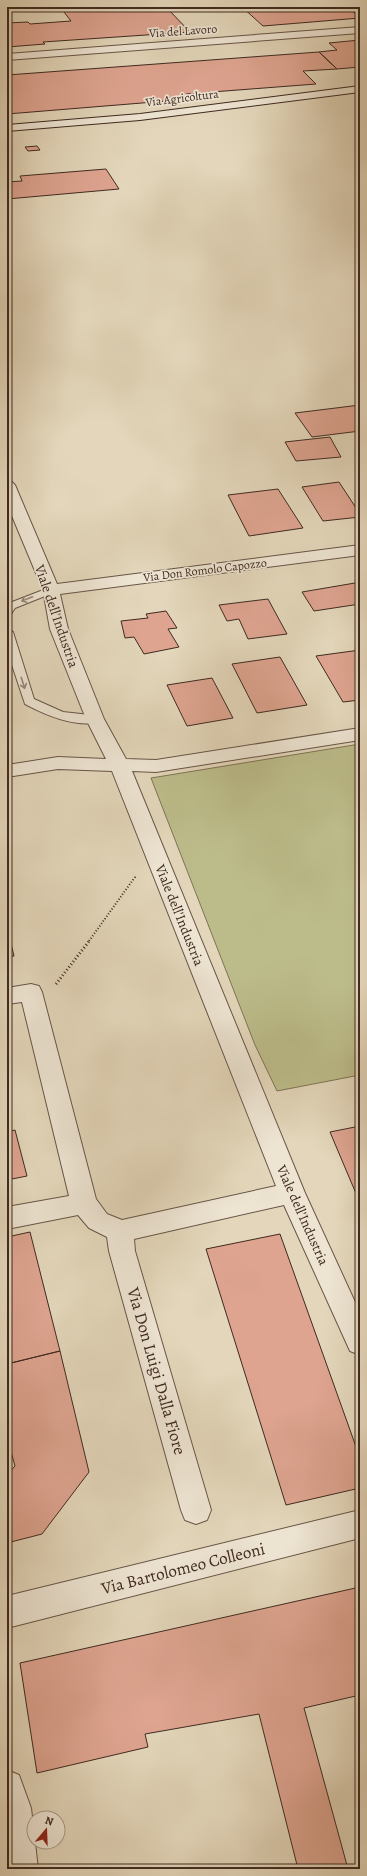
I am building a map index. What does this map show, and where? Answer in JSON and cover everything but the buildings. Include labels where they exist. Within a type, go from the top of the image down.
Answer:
[{"type":"street","name":"Via del Lavoro","points":[[7,57],[360,30]]},
{"type":"street","name":"Via Agricoltura","points":[[7,128],[140,117],[360,89]]},
{"type":"street","name":"Viale dell'Industria","points":[[7,485],[51,590],[59,629],[95,719],[120,766],[292,1193],[360,1343]]},
{"type":"street","name":"Via Don Romolo Capozzo","points":[[51,590],[360,550]]},
{"type":"street","points":[[7,771],[58,763],[156,766],[360,734]]},
{"type":"street","points":[[7,996],[31,992],[84,1203],[98,1221],[120,1232],[292,1193]]},
{"type":"street","points":[[7,1218],[84,1203]]},
{"type":"street","name":"Via Don Luigi Dalla Fiore","points":[[120,1232],[122,1251],[196,1510]]},
{"type":"street","name":"Via Bartolomeo Colleoni","points":[[7,1612],[360,1524]]},
{"type":"street","points":[[9,1801],[20,1869]]},
{"type":"lane","points":[[7,612],[11,606],[51,590]]},
{"type":"lane","points":[[7,632],[28,701],[51,713],[70,718],[95,719]]},
{"type":"path","points":[[31,992],[58,983],[135,877],[133,870],[160,865]]},
{"type":"green space","points":[[360,744],[360,1075],[277,1091],[255,1045],[151,778]]}]
